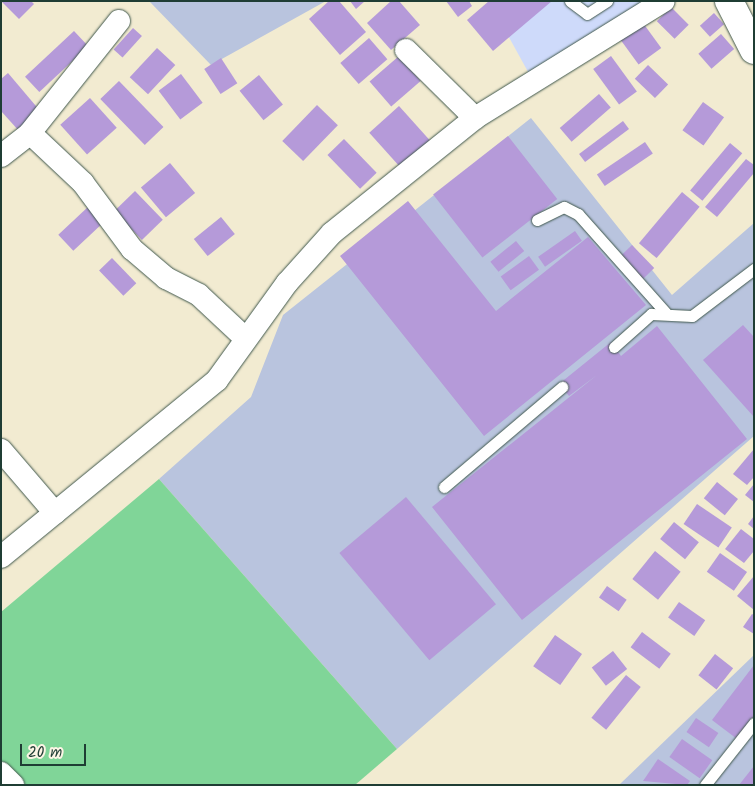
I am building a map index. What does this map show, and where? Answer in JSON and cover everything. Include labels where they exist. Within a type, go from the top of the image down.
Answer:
[{"type":"main road","points":[[729,1],[754,50]]},
{"type":"street","points":[[1,557],[217,380],[245,338],[332,233],[475,118],[664,1]]},
{"type":"street","points":[[1,156],[30,132],[119,21]]},
{"type":"street","points":[[406,50],[475,118]]},
{"type":"street","points":[[30,132],[83,183],[132,248],[166,278],[198,295],[245,338]]},
{"type":"street","points":[[1,450],[55,513]]},
{"type":"street","points":[[1,772],[14,785]]},
{"type":"lane","points":[[570,1],[587,14],[606,1]]},
{"type":"lane","points":[[537,220],[564,207],[578,214],[666,314]]},
{"type":"lane","points":[[614,347],[651,314],[666,314],[680,319],[692,316],[754,269]]},
{"type":"lane","points":[[444,486],[562,388]]},
{"type":"lane","points":[[705,785],[754,723]]},
{"type":"shaded area","points":[[149,1],[326,1],[211,65]]},
{"type":"shaded area","points":[[489,1],[668,1],[532,79]]},
{"type":"shaded area","points":[[531,118],[672,295],[754,223],[754,436],[397,749],[159,479],[251,397],[283,315]]},
{"type":"shaded area","points":[[754,655],[754,785],[619,785]]},
{"type":"green space","points":[[159,479],[397,749],[355,785],[1,785],[1,612]]},
{"type":"building","points":[[1,1],[31,1],[34,4],[19,19]]},
{"type":"building","points":[[329,1],[339,1],[366,32],[340,55],[309,19]]},
{"type":"building","points":[[350,1],[365,1],[356,9]]},
{"type":"building","points":[[391,1],[399,1],[420,25],[391,50],[367,23]]},
{"type":"building","points":[[446,1],[469,1],[472,6],[458,17]]},
{"type":"building","points":[[489,1],[552,1],[493,51],[467,20]]},
{"type":"building","points":[[671,7],[689,25],[675,39],[657,21]]},
{"type":"building","points":[[714,13],[724,24],[710,37],[700,26]]},
{"type":"building","points":[[643,23],[661,48],[639,65],[620,39]]},
{"type":"building","points":[[133,28],[142,36],[123,58],[114,50]]},
{"type":"building","points":[[74,31],[88,46],[39,92],[25,77]]},
{"type":"building","points":[[721,34],[734,49],[711,69],[698,54]]},
{"type":"building","points":[[369,38],[387,59],[359,84],[340,63]]},
{"type":"building","points":[[157,48],[175,65],[148,94],[130,77]]},
{"type":"building","points":[[399,56],[421,81],[391,106],[370,82]]},
{"type":"building","points":[[611,56],[637,92],[619,105],[593,69]]},
{"type":"building","points":[[221,58],[237,83],[221,94],[204,69]]},
{"type":"building","points":[[648,65],[668,84],[655,98],[635,79]]},
{"type":"building","points":[[8,73],[41,112],[19,131],[1,111],[1,79]]},
{"type":"building","points":[[181,74],[203,103],[180,120],[159,91]]},
{"type":"building","points":[[259,75],[283,105],[263,120],[240,91]]},
{"type":"building","points":[[119,81],[163,127],[145,145],[100,99]]},
{"type":"building","points":[[599,94],[611,108],[572,142],[560,128]]},
{"type":"building","points":[[90,98],[117,128],[87,154],[60,125]]},
{"type":"building","points":[[703,102],[724,117],[703,146],[682,130]]},
{"type":"building","points":[[317,105],[338,125],[303,161],[282,141]]},
{"type":"building","points":[[399,106],[432,143],[403,170],[369,133]]},
{"type":"building","points":[[623,121],[629,129],[585,162],[579,154]]},
{"type":"building","points":[[508,136],[557,199],[482,258],[433,194]]},
{"type":"building","points":[[344,139],[377,173],[360,189],[327,155]]},
{"type":"building","points":[[645,142],[653,154],[605,186],[597,174]]},
{"type":"building","points":[[730,143],[742,153],[702,201],[690,190]]},
{"type":"building","points":[[746,159],[754,165],[754,173],[717,217],[705,207]]},
{"type":"building","points":[[170,163],[195,193],[166,217],[141,187]]},
{"type":"building","points":[[135,191],[163,220],[142,240],[114,211]]},
{"type":"building","points":[[682,192],[700,207],[657,258],[639,243]]},
{"type":"building","points":[[408,201],[496,311],[588,237],[646,305],[484,436],[340,256]]},
{"type":"building","points":[[89,206],[104,222],[73,251],[58,235]]},
{"type":"building","points":[[221,217],[235,234],[208,256],[194,239]]},
{"type":"building","points":[[575,231],[582,241],[545,267],[538,257]]},
{"type":"building","points":[[516,241],[524,251],[499,272],[490,262]]},
{"type":"building","points":[[632,245],[654,268],[643,279],[620,256]]},
{"type":"building","points":[[529,256],[539,270],[511,290],[501,277]]},
{"type":"building","points":[[112,258],[136,283],[123,296],[99,271]]},
{"type":"building","points":[[743,325],[754,337],[754,417],[703,360]]},
{"type":"building","points":[[657,326],[747,439],[522,620],[432,507],[597,375],[569,396],[559,384],[611,342],[621,356]]},
{"type":"building","points":[[754,449],[754,477],[747,485],[733,474]]},
{"type":"building","points":[[717,482],[738,499],[725,515],[704,498]]},
{"type":"building","points":[[754,484],[754,502],[745,495]]},
{"type":"building","points":[[406,497],[496,604],[429,660],[339,553]]},
{"type":"building","points":[[697,504],[732,527],[718,547],[684,524]]},
{"type":"building","points":[[754,516],[754,529],[748,524]]},
{"type":"building","points":[[674,522],[699,542],[685,559],[660,539]]},
{"type":"building","points":[[741,529],[754,539],[754,551],[744,563],[725,549]]},
{"type":"building","points":[[655,551],[681,572],[658,600],[632,579]]},
{"type":"building","points":[[720,553],[747,572],[734,591],[707,572]]},
{"type":"building","points":[[754,576],[754,610],[737,596]]},
{"type":"building","points":[[607,586],[627,600],[619,611],[599,597]]},
{"type":"building","points":[[679,602],[705,620],[694,636],[668,618]]},
{"type":"building","points":[[752,614],[754,615],[754,634],[743,627]]},
{"type":"building","points":[[642,632],[671,654],[659,669],[631,647]]},
{"type":"building","points":[[555,635],[582,654],[560,685],[533,666]]},
{"type":"building","points":[[613,651],[627,669],[606,686],[592,668]]},
{"type":"building","points":[[715,654],[733,668],[717,689],[698,675]]},
{"type":"building","points":[[754,665],[754,716],[737,739],[712,720]]},
{"type":"building","points":[[626,675],[641,687],[606,730],[591,718]]},
{"type":"building","points":[[696,718],[718,733],[709,747],[686,732]]},
{"type":"building","points":[[682,739],[712,760],[700,778],[669,757]]},
{"type":"building","points":[[658,759],[690,781],[687,785],[643,781]]},
{"type":"building","points":[[754,766],[754,785],[739,785]]}]
